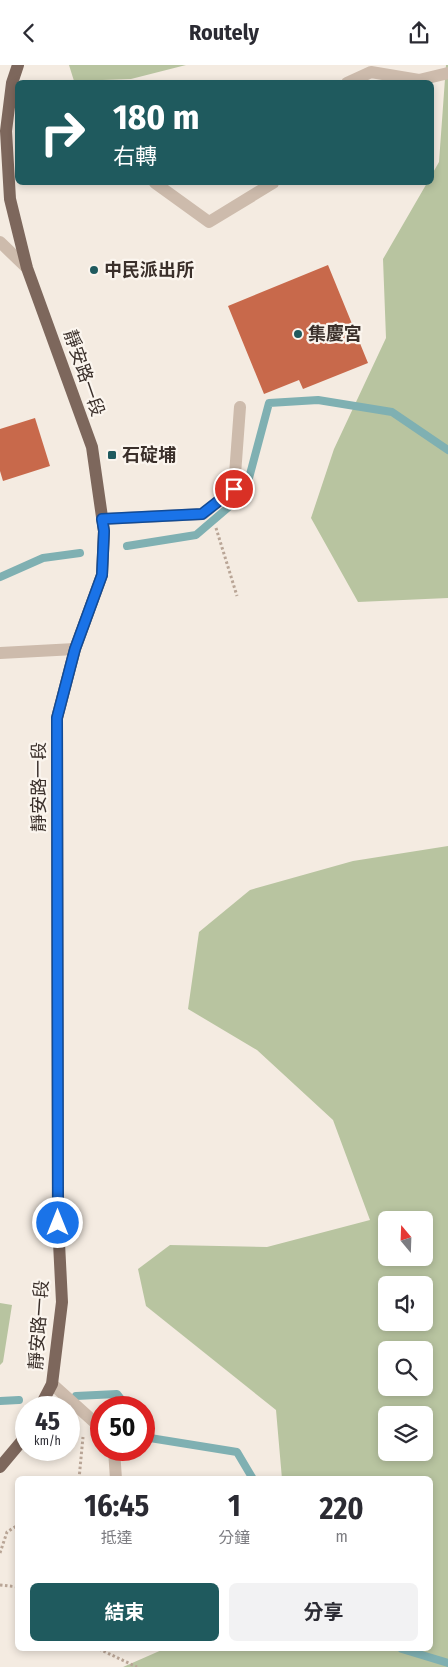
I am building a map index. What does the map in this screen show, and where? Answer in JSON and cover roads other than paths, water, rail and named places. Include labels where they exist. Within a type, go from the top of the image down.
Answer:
[{"type":"main road","name":"靜安路一段","points":[[16,80],[18,65]]},
{"type":"main road","name":"靜安路一段","points":[[15,84],[6,131],[10,199],[27,268],[92,447],[104,531],[102,575],[75,649],[57,718],[58,1223],[62,1303],[52,1385],[46,1396]]},
{"type":"main road","points":[[0,1467],[15,1449]]},
{"type":"lane","points":[[354,80],[371,72],[414,80]]},
{"type":"lane","points":[[423,80],[448,73]]},
{"type":"lane","points":[[158,185],[209,222],[270,185]]},
{"type":"lane","points":[[0,242],[27,268]]},
{"type":"lane","points":[[102,519],[202,514],[234,489],[240,407]]},
{"type":"lane","points":[[0,653],[75,649]]},
{"type":"lane","points":[[52,1385],[90,1418]]},
{"type":"lane","points":[[115,1461],[116,1476]]},
{"type":"waterway","points":[[127,546],[196,535],[245,493],[269,403],[318,400],[392,412],[448,450]]},
{"type":"waterway","points":[[0,577],[43,558],[80,553]]},
{"type":"waterway","points":[[76,1396],[117,1394],[119,1396]]},
{"type":"waterway","points":[[0,1401],[15,1400]]},
{"type":"waterway","points":[[155,1439],[237,1452],[251,1476]]},
{"type":"waterway","points":[[409,1651],[448,1663]]},
{"type":"place","name":"中民派出所","points":[[94,270]]},
{"type":"place","name":"集慶宮","points":[[298,334]]},
{"type":"place","name":"石碇埔","points":[[112,455]]}]
